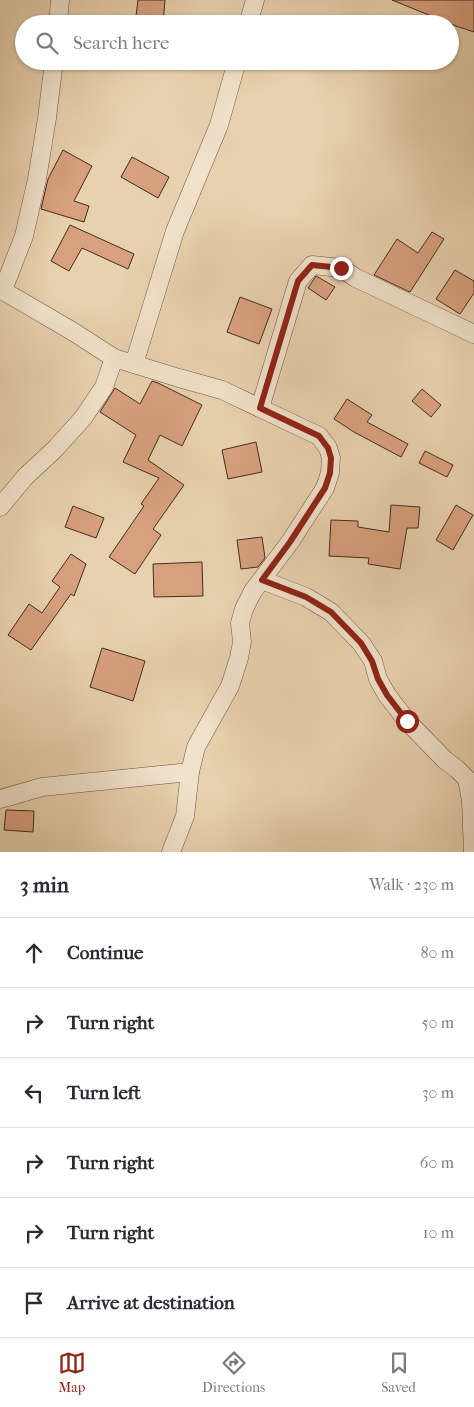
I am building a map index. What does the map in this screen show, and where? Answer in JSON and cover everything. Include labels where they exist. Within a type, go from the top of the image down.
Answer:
[{"type":"street","points":[[59,15],[60,0]]},
{"type":"street","points":[[250,15],[254,0]]},
{"type":"street","points":[[53,70],[37,179],[24,236],[2,290],[114,358],[222,390],[319,436],[328,448],[331,458],[330,473],[325,488],[290,542],[253,591],[244,609],[240,623],[242,642],[239,658],[230,686],[196,747],[190,772],[185,816],[171,852]]},
{"type":"street","points":[[134,364],[175,231],[219,125],[234,70]]},
{"type":"street","points":[[260,408],[298,281],[312,265],[341,268],[356,278],[474,334]]},
{"type":"street","points":[[0,507],[25,477],[55,449],[83,418],[104,387],[114,358]]},
{"type":"street","points":[[262,580],[306,597],[331,612],[361,643],[372,661],[378,679],[387,695],[407,721],[445,760],[467,779],[471,801],[473,852]]},
{"type":"street","points":[[445,760],[474,777]]},
{"type":"street","points":[[0,799],[42,786],[190,772]]},
{"type":"building","points":[[138,0],[165,0],[164,15],[136,15]]},
{"type":"building","points":[[392,0],[474,0],[474,32],[459,27],[459,15],[429,15]]},
{"type":"building","points":[[63,150],[92,166],[74,201],[89,206],[84,222],[41,209],[48,179]]},
{"type":"building","points":[[132,157],[169,177],[158,198],[121,177]]},
{"type":"building","points":[[70,225],[134,254],[128,269],[82,248],[69,271],[51,261]]},
{"type":"building","points":[[432,232],[444,239],[410,292],[374,275],[397,239],[418,253]]},
{"type":"building","points":[[455,270],[474,281],[474,293],[460,314],[436,299]]},
{"type":"building","points":[[316,276],[335,287],[326,300],[308,288]]},
{"type":"building","points":[[240,297],[272,309],[259,344],[227,332]]},
{"type":"building","points":[[152,381],[202,405],[182,446],[160,435],[148,460],[184,485],[153,529],[161,535],[135,574],[109,557],[144,506],[141,504],[159,478],[123,462],[136,435],[100,412],[115,388],[140,404]]},
{"type":"building","points":[[422,389],[441,405],[431,417],[412,401]]},
{"type":"building","points":[[347,399],[372,415],[367,422],[408,444],[401,457],[334,419]]},
{"type":"building","points":[[256,442],[262,472],[228,479],[222,450]]},
{"type":"building","points":[[425,451],[453,465],[447,477],[419,463]]},
{"type":"building","points":[[391,505],[420,507],[418,528],[407,528],[400,569],[368,564],[369,558],[329,556],[331,520],[358,521],[358,527],[389,532]]},
{"type":"building","points":[[456,505],[473,515],[453,550],[436,540]]},
{"type":"building","points":[[73,506],[104,518],[96,538],[65,527]]},
{"type":"building","points":[[262,537],[265,558],[258,567],[241,569],[237,540]]},
{"type":"building","points":[[71,554],[86,564],[74,596],[71,594],[31,650],[8,635],[29,604],[42,613],[60,587],[52,581]]},
{"type":"building","points":[[202,562],[203,596],[154,597],[153,564]]},
{"type":"building","points":[[102,648],[145,661],[133,701],[90,687]]},
{"type":"building","points":[[6,810],[34,811],[33,832],[4,830]]},
{"type":"route","points":[[341,268],[312,265],[298,281],[260,408],[319,436],[328,448],[331,458],[330,473],[325,488],[290,542],[262,580],[306,597],[331,612],[361,643],[372,661],[378,679],[387,695],[407,721]]}]
